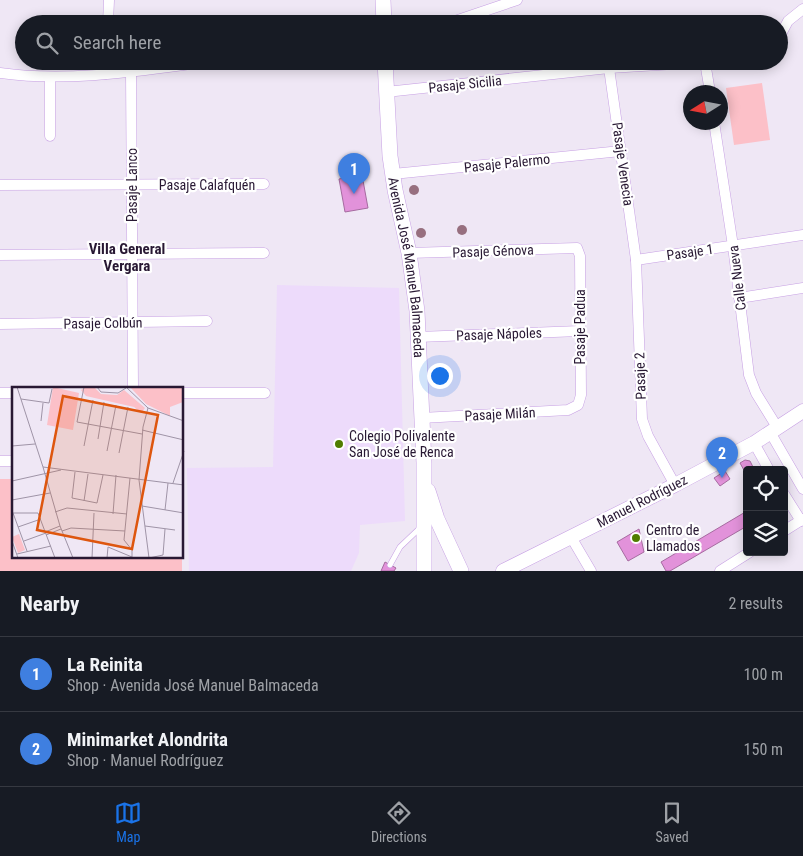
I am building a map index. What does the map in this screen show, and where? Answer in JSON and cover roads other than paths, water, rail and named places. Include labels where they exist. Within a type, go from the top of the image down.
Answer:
[{"type":"main road","points":[[383,0],[384,15]]},
{"type":"main road","name":"Avenida José Manuel Balmaceda","points":[[385,70],[390,156],[414,284],[424,473],[424,571]]},
{"type":"main road","name":"Avenida José Manuel Balmaceda","points":[[424,473],[433,508],[461,571]]},
{"type":"street","points":[[108,15],[109,0]]},
{"type":"street","points":[[473,15],[518,0]]},
{"type":"street","points":[[788,21],[803,9]]},
{"type":"street","points":[[105,70],[105,74]]},
{"type":"street","points":[[0,73],[35,77],[105,74],[139,70]]},
{"type":"street","name":"Pasaje Sicilia","points":[[386,92],[590,70]]},
{"type":"street","name":"Pasaje Venecia","points":[[609,70],[636,260]]},
{"type":"street","points":[[706,70],[709,85]]},
{"type":"street","name":"Pasaje Lanco","points":[[131,71],[133,387]]},
{"type":"street","points":[[50,76],[50,136]]},
{"type":"street","name":"Calle Nueva","points":[[715,130],[733,246],[749,374],[756,393],[803,489]]},
{"type":"street","name":"Pasaje Palermo","points":[[393,174],[621,151]]},
{"type":"street","name":"Pasaje Calafquén","points":[[0,185],[264,184]]},
{"type":"street","name":"Pasaje 1","points":[[636,260],[803,235]]},
{"type":"street","name":"Pasaje Génova","points":[[409,253],[577,248]]},
{"type":"street","name":"Pasaje Padua","points":[[577,248],[580,256],[581,395],[578,405]]},
{"type":"street","points":[[0,254],[264,253]]},
{"type":"street","name":"Pasaje 2","points":[[636,260],[642,419],[648,436],[675,485]]},
{"type":"street","points":[[739,298],[803,288]]},
{"type":"street","name":"Pasaje Colbún","points":[[0,324],[207,321]]},
{"type":"street","name":"Pasaje Nápoles","points":[[418,337],[580,331]]},
{"type":"street","points":[[184,393],[265,393]]},
{"type":"street","name":"Pasaje Milán","points":[[421,418],[568,410],[578,405]]},
{"type":"street","name":"Manuel Rodríguez","points":[[503,571],[675,485],[754,442],[803,411]]},
{"type":"street","points":[[754,442],[767,466]]},
{"type":"street","points":[[788,500],[802,520],[788,529]]},
{"type":"street","points":[[571,537],[591,571]]},
{"type":"street","points":[[720,571],[737,567],[747,556]]},
{"type":"lane","points":[[390,565],[400,547],[423,525]]},
{"type":"place","name":"La Reinita","points":[[354,194]]},
{"type":"place","name":"Colegio Polivalente San José de Renca","points":[[339,444]]},
{"type":"place","name":"Minimarket Alondrita","points":[[722,478]]},
{"type":"place","name":"Centro de Llamados","points":[[636,538]]},
{"type":"district","name":"Villa General Vergara","points":[[127,258]]}]
